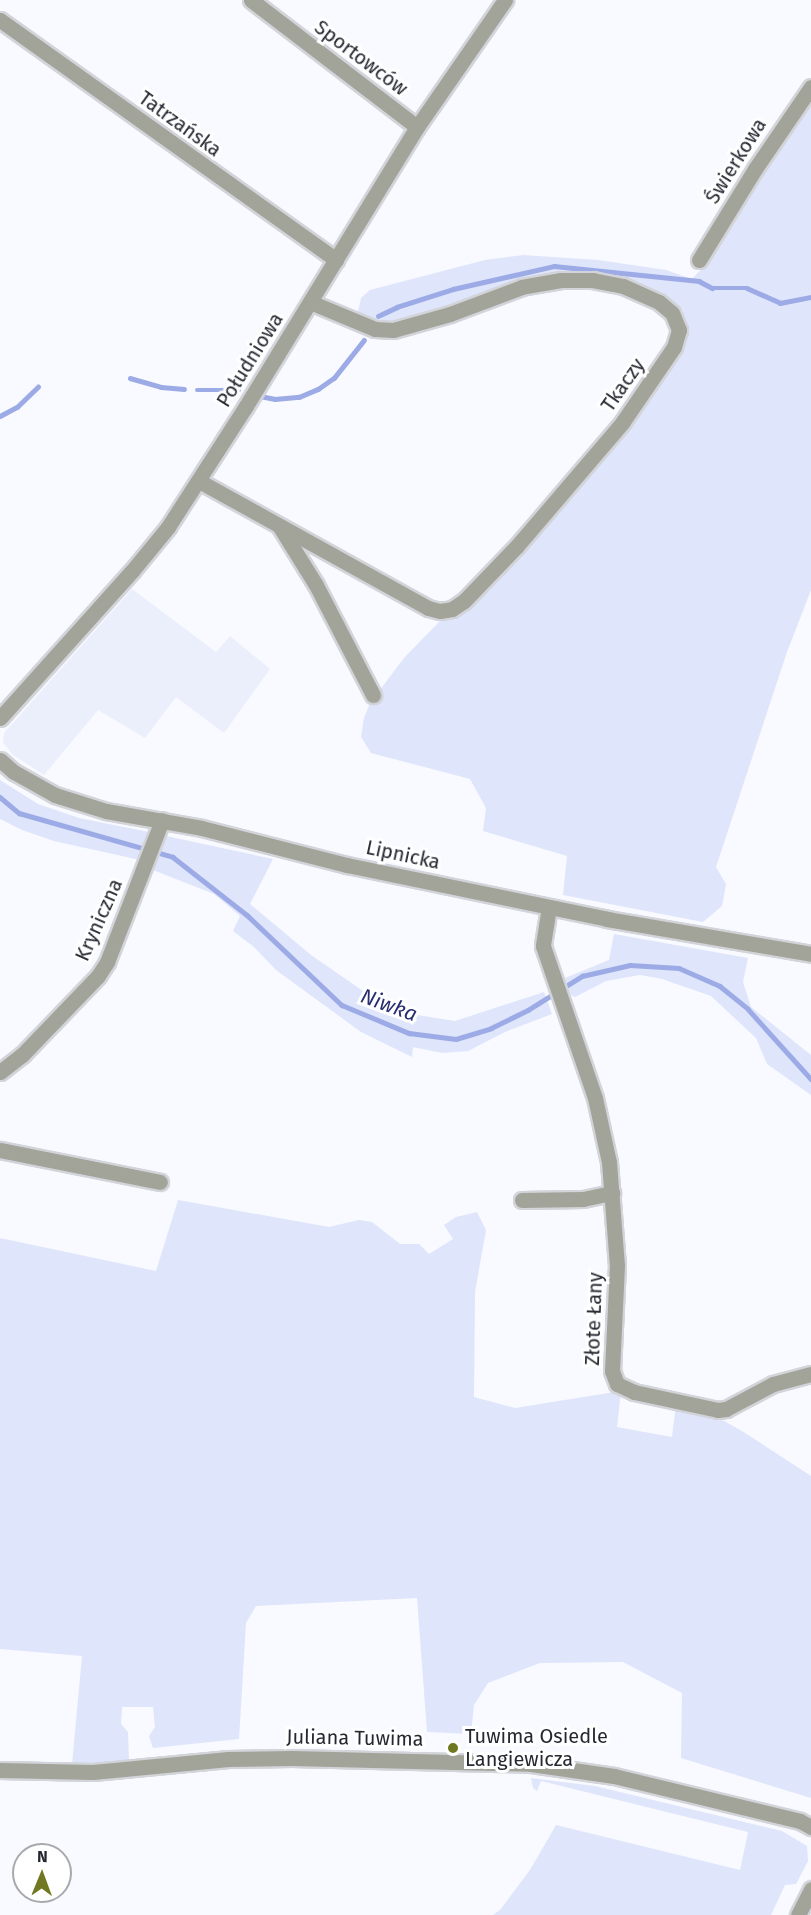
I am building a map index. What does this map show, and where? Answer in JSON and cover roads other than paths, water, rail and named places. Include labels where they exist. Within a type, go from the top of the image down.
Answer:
[{"type":"street","name":"Sportowców","points":[[251,0],[417,127]]},
{"type":"street","name":"Południowa","points":[[0,718],[132,571],[168,526],[199,481],[417,127],[505,0]]},
{"type":"street","name":"Tatrzańska","points":[[0,20],[336,260]]},
{"type":"street","name":"Świerkowa","points":[[699,260],[755,169],[811,87]]},
{"type":"street","name":"Tkaczy","points":[[199,481],[428,608],[440,611],[452,609],[464,602],[518,546],[615,433],[674,347],[679,330],[672,313],[659,302],[623,286],[593,280],[561,280],[522,287],[450,314],[393,330],[375,329],[310,302]]},
{"type":"street","name":"Tkaczy","points":[[278,524],[316,585],[373,695]]},
{"type":"street","name":"Lipnicka","points":[[0,760],[34,785],[77,804],[242,837],[347,865],[655,929],[811,954]]},
{"type":"street","name":"Kryniczna","points":[[0,1072],[22,1055],[98,976],[116,944],[156,843],[162,820]]},
{"type":"street","name":"Złote Łany","points":[[549,907],[543,946],[595,1098],[609,1162],[617,1265],[612,1371],[617,1384],[634,1392],[718,1410],[726,1409],[772,1384],[811,1374]]},
{"type":"street","points":[[0,1150],[160,1182]]},
{"type":"street","points":[[522,1200],[583,1199],[612,1193]]},
{"type":"street","name":"Juliana Tuwima","points":[[0,1770],[93,1772],[270,1758],[403,1759],[531,1764],[614,1776],[800,1821],[811,1827]]},
{"type":"street","points":[[798,1915],[811,1889]]},
{"type":"waterway","points":[[378,316],[397,307],[453,289],[554,266],[699,281],[712,288],[747,288],[780,303],[811,297]]},
{"type":"waterway","points":[[260,396],[275,399],[299,397],[318,389],[334,378],[364,340]]},
{"type":"waterway","points":[[130,378],[161,387],[184,389]]},
{"type":"waterway","points":[[0,416],[17,407],[38,387]]},
{"type":"waterway","points":[[197,390],[239,390]]},
{"type":"waterway","name":"Niwka","points":[[0,797],[19,813],[173,857],[247,915],[342,1005],[409,1033],[456,1039],[491,1028],[528,1010],[582,976],[630,965],[679,968],[720,986],[748,1009],[811,1079]]},
{"type":"place","name":"Tuwima Osiedle Langiewicza","points":[[453,1748]]}]
